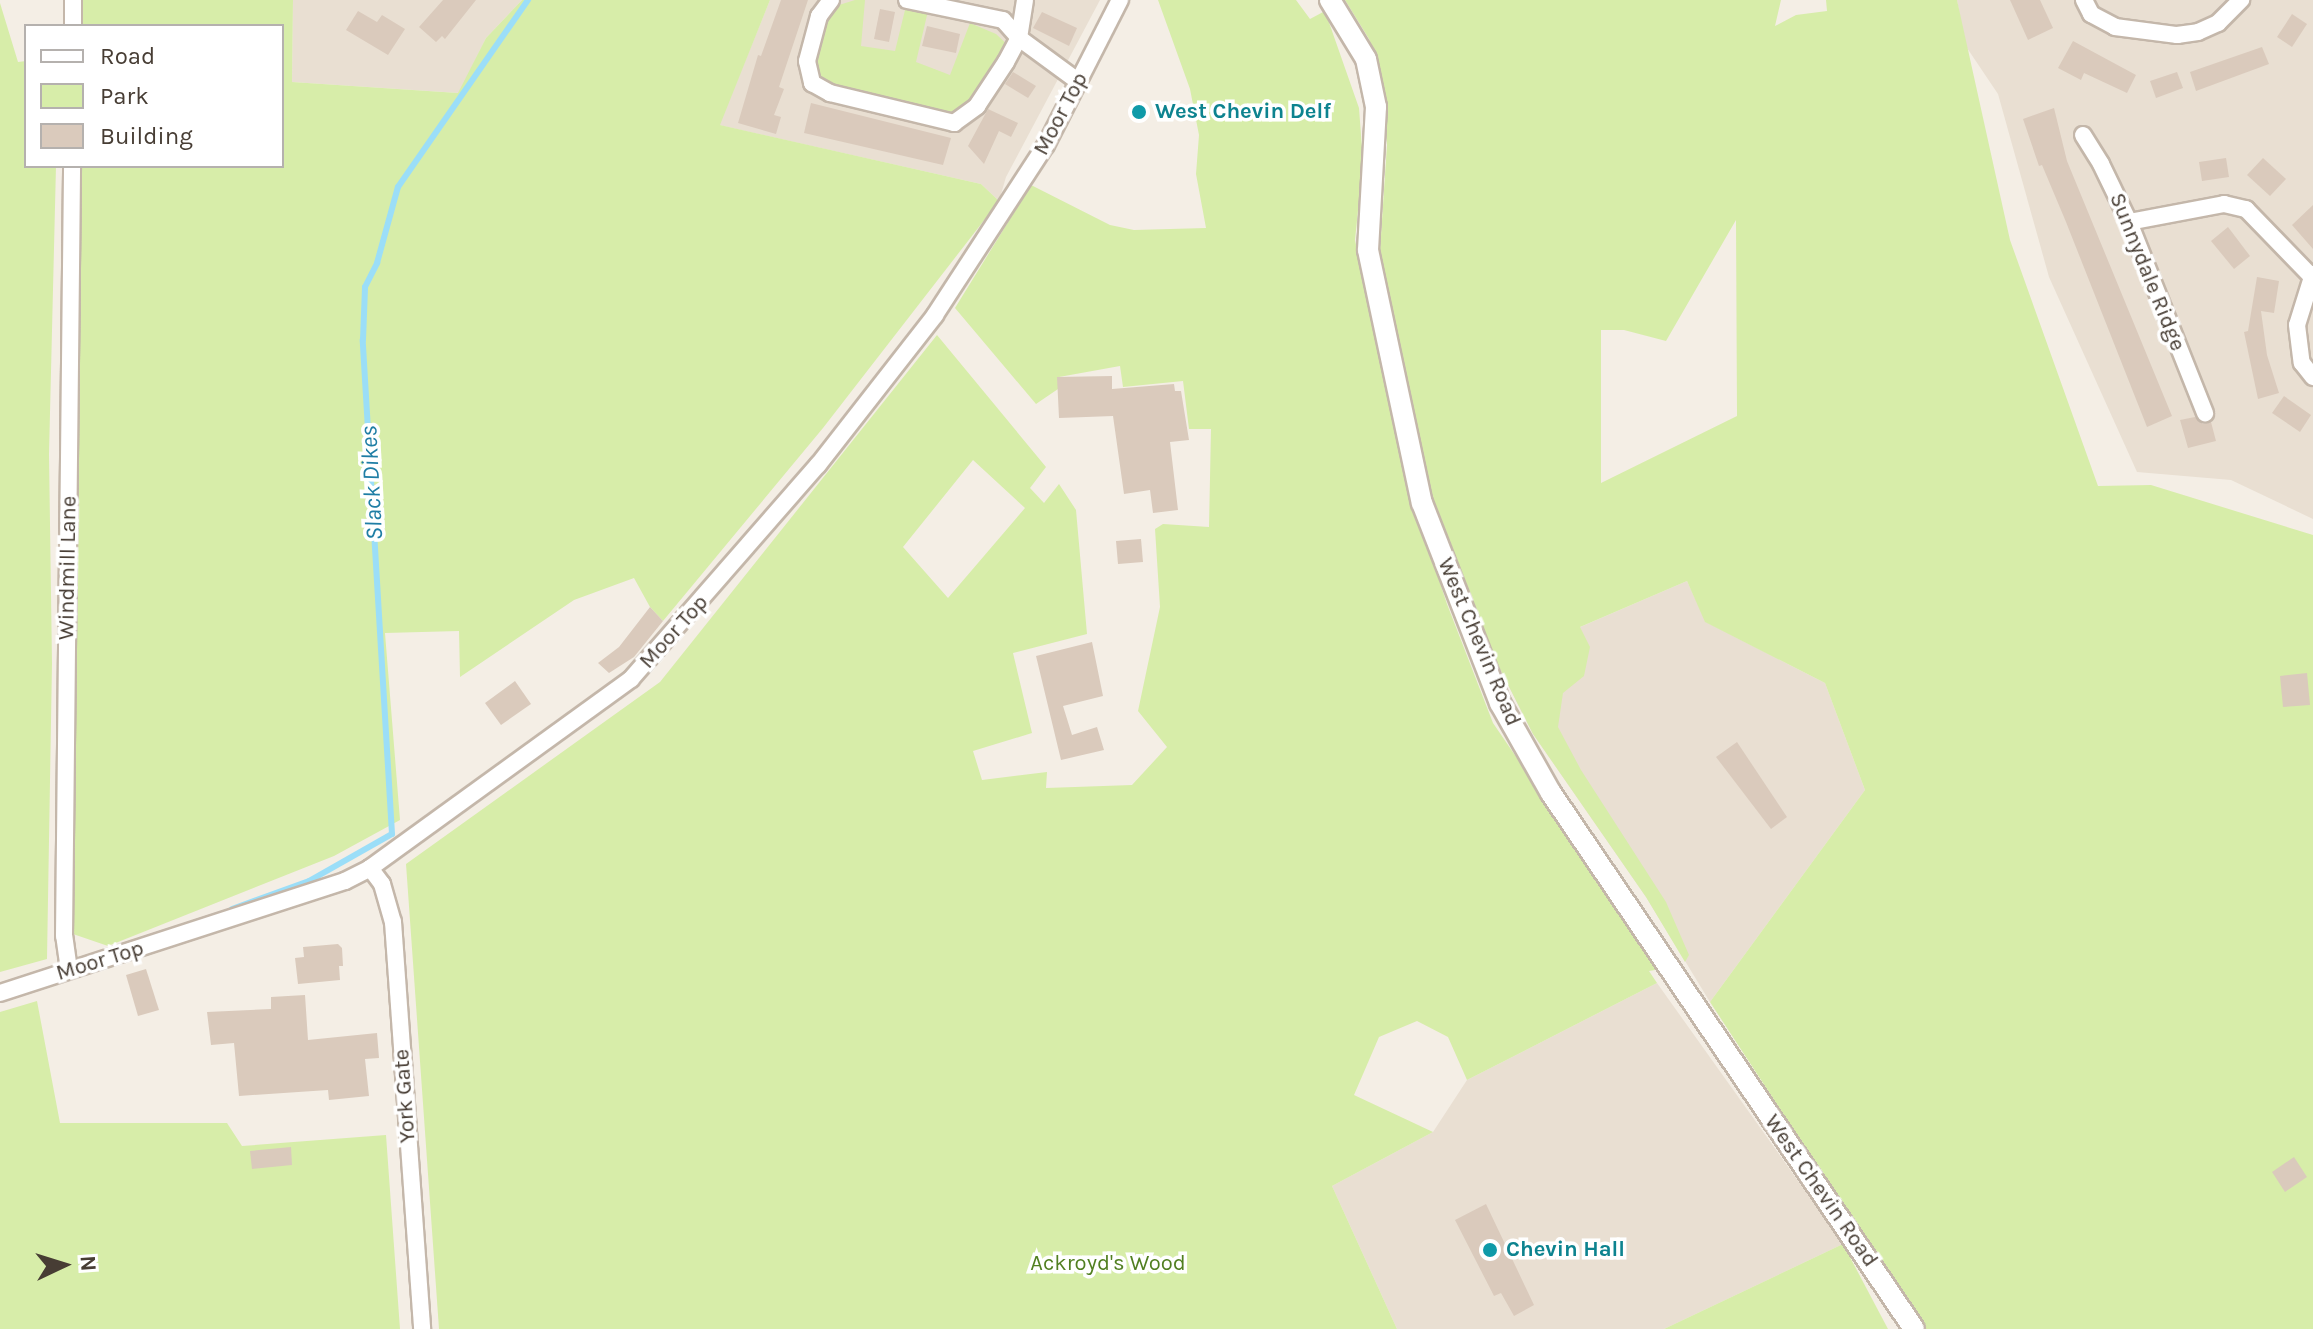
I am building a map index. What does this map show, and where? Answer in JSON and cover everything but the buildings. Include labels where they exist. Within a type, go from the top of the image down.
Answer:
[{"type":"street","points":[[73,0],[73,24]]},
{"type":"street","points":[[831,0],[819,16],[807,61],[812,83],[830,93],[954,123],[977,106],[1019,38],[1025,0]]},
{"type":"street","points":[[907,0],[1003,20],[1019,38],[1079,82]]},
{"type":"street","name":"Moor Top","points":[[0,993],[274,907],[345,881],[370,868],[631,679],[818,465],[935,315],[1046,145],[1120,0]]},
{"type":"street","name":"West Chevin Road","points":[[1330,0],[1366,59],[1376,107],[1368,250],[1422,503],[1500,703],[1551,793],[1914,1329]]},
{"type":"street","points":[[2084,0],[2091,14],[2115,27],[2177,35],[2218,23],[2241,0]]},
{"type":"street","name":"Sunnydale Ridge","points":[[2083,135],[2129,222],[2205,413]]},
{"type":"street","name":"Windmill Lane","points":[[69,970],[64,936],[72,168]]},
{"type":"street","points":[[2129,222],[2224,204],[2246,209],[2312,275],[2297,325],[2302,363],[2313,377]]},
{"type":"street","name":"York Gate","points":[[370,868],[382,884],[393,922],[422,1329]]},
{"type":"shaded area","points":[[293,0],[522,0],[486,38],[459,93],[292,82]]},
{"type":"shaded area","points":[[770,0],[1100,0],[1006,177],[999,201],[981,184],[719,125]]},
{"type":"shaded area","points":[[1957,0],[2313,0],[2313,519],[2231,480],[2137,472],[2049,277],[1998,94],[1965,45]]},
{"type":"shaded area","points":[[1687,581],[1706,622],[1825,683],[1865,790],[1710,1002],[1646,897],[1533,734],[1497,663]]},
{"type":"shaded area","name":"Chevin Hall","points":[[1657,983],[1843,1244],[1664,1329],[1397,1329],[1332,1186],[1433,1132],[1467,1080]]},
{"type":"green space","points":[[81,0],[293,0],[292,82],[458,93],[486,38],[522,0],[770,0],[720,125],[981,184],[999,201],[823,428],[663,621],[650,607],[634,578],[574,600],[460,677],[459,631],[385,633],[400,820],[334,856],[108,946],[73,934],[80,168],[284,168],[284,24],[81,24]]},
{"type":"green space","points":[[865,0],[861,46],[895,51],[906,6],[928,11],[916,62],[950,75],[970,23],[996,34],[1009,46],[971,101],[948,116],[824,84],[817,67],[817,49],[825,23],[839,5]]},
{"type":"green space","name":"Ackroyd's Wood","points":[[1158,0],[1296,0],[1310,19],[1325,11],[1359,108],[1363,162],[1355,240],[1415,508],[1447,604],[1493,723],[1661,969],[1649,971],[1657,983],[1467,1080],[1448,1037],[1417,1021],[1379,1037],[1354,1095],[1433,1132],[1332,1186],[1397,1329],[439,1329],[406,864],[660,682],[937,335],[1046,467],[1030,488],[1044,503],[1059,484],[1076,510],[1087,634],[1013,653],[1032,733],[973,751],[982,780],[1047,772],[1046,788],[1132,785],[1167,747],[1138,711],[1160,607],[1155,529],[1163,524],[1209,527],[1211,429],[1189,429],[1183,381],[1123,387],[1120,366],[1059,377],[1058,389],[1036,404],[955,308],[1031,185],[1110,225],[1134,230],[1206,228],[1196,174],[1199,135],[1190,89]],"holes":[[[973,460],[1025,508],[948,598],[903,547]]]},
{"type":"green space","points":[[1345,0],[1781,0],[1775,26],[1796,15],[1827,11],[1826,0],[1957,0],[2010,240],[2098,486],[2151,485],[2313,535],[2313,1329],[1924,1329],[1710,1002],[1865,790],[1825,683],[1705,622],[1687,581],[1580,627],[1590,647],[1584,676],[1563,693],[1558,727],[1581,770],[1666,902],[1689,955],[1685,962],[1646,897],[1533,734],[1497,663],[1426,495],[1380,250],[1387,145],[1382,87],[1369,39]],"holes":[[[1736,220],[1737,416],[1601,483],[1601,330],[1624,330],[1666,341]]]},
{"type":"green space","points":[[0,3],[18,62],[24,61],[24,168],[56,168],[49,454],[52,663],[47,959],[0,972]]},
{"type":"green space","points":[[37,1001],[60,1123],[227,1123],[242,1146],[386,1135],[400,1329],[0,1329],[0,1012]]},
{"type":"green space","points":[[1843,1244],[1888,1329],[1664,1329]]},
{"type":"waterway","name":"Slack Dikes","points":[[232,909],[309,881],[392,834],[363,340],[365,287],[377,263],[398,187],[528,0]]},
{"type":"place","name":"West Chevin Delf","points":[[1139,112]]},
{"type":"place","name":"Chevin Hall","points":[[1490,1250]]}]
